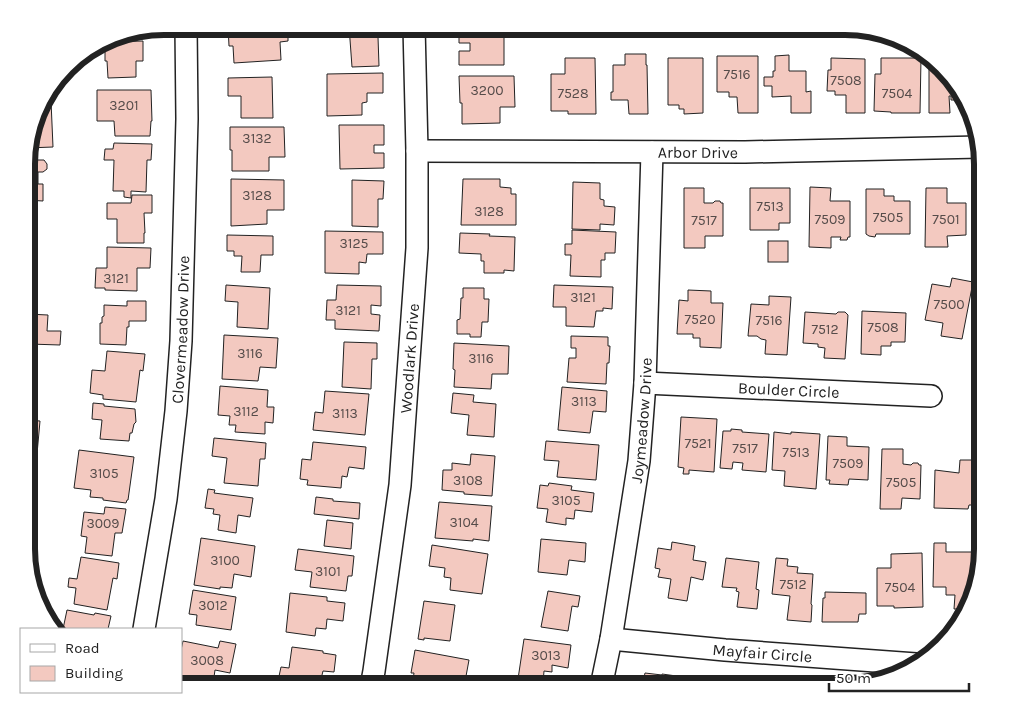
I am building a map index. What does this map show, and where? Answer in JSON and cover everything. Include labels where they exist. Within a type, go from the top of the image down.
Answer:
[{"type":"street","name":"Clovermeadow Drive","points":[[144,628],[166,499],[182,342],[187,119],[186,35]]},
{"type":"street","name":"Woodlark Drive","points":[[373,678],[400,485],[417,248],[414,35]]},
{"type":"street","name":"Arbor Drive","points":[[417,151],[754,152],[973,147]]},
{"type":"street","name":"Joymeadow Drive","points":[[603,678],[611,639],[639,461],[645,383],[652,152]]},
{"type":"street","name":"Boulder Circle","points":[[645,383],[931,396]]},
{"type":"street","name":"Mayfair Circle","points":[[611,639],[725,650],[905,663]]},
{"type":"building","points":[[228,35],[288,35],[288,41],[280,42],[281,60],[234,63],[233,46],[229,46]]},
{"type":"building","points":[[350,35],[383,35],[378,37],[379,66],[352,67]]},
{"type":"building","points":[[459,35],[504,35],[504,65],[459,65],[459,51],[470,51],[470,43],[459,43]]},
{"type":"building","points":[[143,41],[143,61],[136,61],[136,77],[108,78],[105,49],[124,42]]},
{"type":"building","points":[[625,54],[646,54],[648,114],[629,114],[628,100],[611,100],[611,92],[613,92],[613,65],[625,65]]},
{"type":"building","points":[[789,55],[789,71],[806,71],[806,92],[811,91],[811,113],[791,113],[791,96],[772,97],[772,86],[764,86],[764,77],[773,77],[775,56]]},
{"type":"building","points":[[717,56],[758,56],[758,113],[738,113],[737,97],[729,97],[729,92],[717,92]]},
{"type":"building","points":[[565,58],[595,58],[596,114],[568,114],[568,111],[551,111],[551,74],[565,74]]},
{"type":"building","points":[[668,58],[703,58],[703,113],[684,114],[684,109],[679,109],[679,105],[668,105]]},
{"type":"building","points":[[831,58],[865,59],[865,113],[846,113],[846,95],[835,95],[835,91],[827,91],[828,70],[831,70]]},
{"type":"building","points":[[881,58],[918,58],[921,60],[920,113],[874,111],[875,74],[881,74]]},
{"type":"building","points":[[929,67],[942,79],[957,100],[951,100],[951,96],[949,96],[950,113],[929,113]]},
{"type":"building","points":[[383,73],[383,93],[367,93],[367,102],[362,103],[362,115],[327,116],[327,74]]},
{"type":"building","points":[[459,76],[514,76],[515,107],[500,107],[500,123],[462,124]]},
{"type":"building","points":[[272,77],[273,118],[241,118],[241,96],[228,96],[228,78]]},
{"type":"building","points":[[97,90],[151,90],[152,121],[150,136],[115,136],[114,121],[97,121]]},
{"type":"building","points":[[51,101],[53,147],[36,148],[42,122]]},
{"type":"building","points":[[339,125],[384,125],[384,145],[374,145],[374,153],[384,153],[384,168],[340,169]]},
{"type":"building","points":[[230,127],[284,127],[285,157],[269,157],[269,171],[232,171]]},
{"type":"building","points":[[114,143],[152,144],[151,160],[147,160],[146,192],[131,191],[131,198],[124,197],[124,191],[113,191],[114,160],[104,160],[105,149],[113,149]]},
{"type":"building","points":[[35,160],[44,160],[47,164],[47,169],[43,172],[38,172],[38,184],[43,184],[43,201],[35,200]]},
{"type":"building","points":[[231,179],[284,180],[284,210],[267,210],[267,224],[231,226]]},
{"type":"building","points":[[463,179],[500,179],[500,187],[511,188],[511,194],[516,194],[516,225],[461,225]]},
{"type":"building","points":[[352,180],[384,181],[383,199],[378,199],[378,227],[352,226]]},
{"type":"building","points":[[573,182],[600,183],[600,199],[604,200],[604,206],[615,207],[614,225],[600,224],[600,230],[572,229]]},
{"type":"building","points":[[810,187],[831,188],[830,201],[850,201],[850,237],[847,240],[840,240],[841,237],[831,237],[831,248],[809,247]]},
{"type":"building","points":[[684,188],[704,188],[704,203],[720,201],[723,203],[723,236],[705,236],[705,248],[684,248]]},
{"type":"building","points":[[750,188],[790,188],[790,223],[779,223],[779,230],[750,230]]},
{"type":"building","points":[[926,188],[947,188],[947,203],[966,203],[966,235],[947,236],[948,247],[925,247]]},
{"type":"building","points":[[866,189],[884,189],[884,196],[894,196],[894,201],[910,201],[910,234],[876,234],[875,237],[866,234]]},
{"type":"building","points":[[132,195],[152,195],[152,213],[144,213],[144,243],[117,243],[117,219],[107,219],[107,203],[131,203]]},
{"type":"building","points":[[35,208],[36,208],[35,257]]},
{"type":"building","points":[[572,230],[616,232],[615,253],[605,253],[605,260],[601,260],[601,277],[570,276],[571,255],[565,255],[565,244],[572,244]]},
{"type":"building","points":[[325,231],[383,232],[383,254],[367,254],[366,263],[359,262],[359,274],[325,273]]},
{"type":"building","points":[[460,233],[515,237],[514,271],[504,270],[504,273],[484,273],[484,261],[481,261],[481,254],[459,253]]},
{"type":"building","points":[[227,235],[273,236],[273,255],[261,255],[260,272],[241,272],[242,256],[234,256],[234,251],[227,251]]},
{"type":"building","points":[[768,241],[788,241],[788,262],[768,262]]},
{"type":"building","points":[[107,247],[151,248],[150,268],[137,268],[137,291],[95,288],[96,268],[107,268]]},
{"type":"building","points":[[952,278],[973,282],[962,339],[941,336],[943,323],[925,320],[932,284],[950,287]]},
{"type":"building","points":[[226,285],[270,288],[268,329],[237,327],[238,302],[225,301]]},
{"type":"building","points":[[337,285],[381,286],[381,306],[371,305],[371,314],[380,315],[379,331],[335,329],[335,320],[326,320],[327,300],[336,300]]},
{"type":"building","points":[[554,285],[613,287],[612,309],[603,308],[603,311],[596,311],[594,327],[566,326],[566,307],[553,307]]},
{"type":"building","points":[[463,288],[484,288],[484,299],[489,299],[488,322],[482,322],[481,337],[470,337],[470,334],[457,334],[457,320],[460,319]]},
{"type":"building","points":[[688,290],[711,291],[711,303],[723,303],[721,348],[700,347],[700,338],[693,338],[693,334],[677,334],[679,300],[688,301]]},
{"type":"building","points":[[769,296],[791,297],[787,355],[765,354],[766,340],[757,336],[748,336],[751,304],[769,305]]},
{"type":"building","points":[[127,301],[146,301],[146,321],[129,321],[126,345],[100,344],[100,323],[102,323],[102,317],[104,316],[104,305],[127,306]]},
{"type":"building","points":[[862,311],[906,313],[905,342],[891,342],[891,346],[881,346],[881,355],[861,354]]},
{"type":"building","points":[[805,312],[836,314],[838,312],[845,312],[848,315],[845,359],[824,358],[825,348],[818,347],[818,344],[803,343]]},
{"type":"building","points":[[35,314],[48,315],[47,331],[61,331],[60,345],[35,344]]},
{"type":"building","points":[[224,335],[278,338],[276,368],[260,367],[258,381],[222,379]]},
{"type":"building","points":[[571,336],[608,337],[608,346],[610,346],[606,384],[567,382],[569,358],[576,358],[576,348],[571,348]]},
{"type":"building","points":[[344,342],[377,343],[377,359],[372,359],[371,389],[342,387]]},
{"type":"building","points":[[454,343],[509,346],[508,374],[492,374],[491,389],[454,387]]},
{"type":"building","points":[[107,351],[145,354],[143,371],[140,370],[136,402],[103,399],[103,395],[90,393],[92,370],[105,371]]},
{"type":"building","points":[[220,386],[268,390],[267,407],[274,407],[273,423],[265,422],[265,434],[235,432],[236,425],[229,425],[230,416],[218,415]]},
{"type":"building","points":[[562,387],[607,391],[606,412],[593,411],[590,433],[558,430]]},
{"type":"building","points":[[325,391],[369,394],[365,435],[313,430],[315,412],[323,413]]},
{"type":"building","points":[[453,393],[474,395],[473,402],[496,404],[494,437],[467,435],[469,415],[451,413]]},
{"type":"building","points":[[93,403],[135,409],[136,422],[132,433],[130,433],[129,441],[100,439],[102,420],[92,419]]},
{"type":"building","points":[[681,417],[717,419],[714,472],[689,470],[689,474],[683,474],[684,468],[678,467]]},
{"type":"building","points":[[35,421],[40,421],[35,465]]},
{"type":"building","points":[[731,429],[742,430],[742,432],[769,434],[766,472],[742,470],[743,463],[733,462],[732,469],[720,468],[723,431],[731,431]]},
{"type":"building","points":[[774,432],[820,434],[816,489],[784,486],[785,471],[772,470]]},
{"type":"building","points":[[828,436],[847,437],[847,446],[869,447],[868,480],[849,479],[848,485],[829,484],[830,480],[826,480]]},
{"type":"building","points":[[214,438],[266,443],[265,459],[260,459],[258,486],[224,483],[227,458],[212,456]]},
{"type":"building","points":[[546,441],[599,445],[596,480],[557,477],[559,461],[544,460]]},
{"type":"building","points":[[313,442],[366,447],[364,469],[349,467],[347,477],[342,476],[341,488],[307,485],[308,480],[300,479],[302,459],[311,460]]},
{"type":"building","points":[[882,449],[903,449],[903,464],[911,465],[918,463],[921,465],[920,499],[902,498],[901,509],[880,509]]},
{"type":"building","points":[[79,450],[134,457],[126,503],[90,497],[91,490],[74,488]]},
{"type":"building","points":[[471,454],[495,456],[492,496],[442,490],[443,470],[452,470],[452,463],[470,465]]},
{"type":"building","points":[[960,460],[974,460],[974,505],[969,505],[968,509],[934,508],[935,470],[959,473]]},
{"type":"building","points":[[549,483],[572,486],[571,490],[594,493],[592,512],[575,510],[574,519],[566,518],[566,525],[546,522],[548,509],[537,508],[540,485],[548,486]]},
{"type":"building","points":[[208,489],[215,490],[214,493],[253,498],[250,517],[238,515],[236,533],[218,530],[220,515],[213,514],[214,509],[205,508]]},
{"type":"building","points":[[316,497],[333,499],[333,501],[360,503],[359,519],[314,514]]},
{"type":"building","points":[[439,502],[492,506],[489,541],[435,538]]},
{"type":"building","points":[[105,507],[126,509],[122,533],[115,533],[112,556],[85,553],[87,537],[81,536],[84,512],[104,514]]},
{"type":"building","points":[[327,520],[353,523],[351,549],[324,546]]},
{"type":"building","points":[[201,538],[255,546],[251,577],[234,574],[232,588],[220,587],[220,589],[194,585]]},
{"type":"building","points":[[541,539],[586,543],[585,562],[569,560],[567,575],[538,572]]},
{"type":"building","points":[[672,542],[695,546],[693,560],[706,562],[703,580],[691,577],[687,601],[668,598],[671,579],[658,577],[660,569],[655,568],[658,548],[671,550]]},
{"type":"building","points":[[934,543],[946,543],[946,552],[974,552],[972,574],[959,609],[954,609],[955,595],[946,595],[946,587],[933,587]]},
{"type":"building","points":[[432,545],[488,554],[482,594],[450,590],[451,578],[444,577],[445,568],[429,566]]},
{"type":"building","points":[[298,549],[354,556],[352,576],[348,576],[346,591],[310,587],[312,572],[295,570]]},
{"type":"building","points":[[922,553],[923,607],[894,608],[894,606],[877,606],[877,568],[891,568],[891,554]]},
{"type":"building","points":[[81,557],[119,563],[117,579],[113,578],[107,610],[74,604],[76,588],[68,587],[69,578],[77,579]]},
{"type":"building","points":[[726,558],[759,562],[756,589],[759,590],[757,609],[737,607],[739,592],[736,591],[737,588],[722,587]]},
{"type":"building","points":[[776,558],[788,559],[787,566],[798,567],[797,573],[813,574],[811,622],[787,620],[790,596],[772,594]]},
{"type":"building","points":[[193,590],[236,597],[231,630],[196,625],[197,615],[189,614]]},
{"type":"building","points":[[548,591],[580,596],[578,607],[572,606],[568,631],[541,627]]},
{"type":"building","points":[[825,592],[866,593],[866,614],[859,614],[858,622],[822,622]]},
{"type":"building","points":[[290,593],[327,597],[327,601],[345,603],[343,621],[327,619],[326,629],[316,628],[315,636],[286,632]]},
{"type":"building","points":[[424,601],[455,605],[450,641],[418,639]]},
{"type":"building","points":[[67,610],[111,616],[108,628],[63,628]]},
{"type":"building","points":[[524,639],[571,645],[568,668],[552,665],[552,672],[544,671],[543,678],[518,678]]},
{"type":"building","points":[[183,641],[218,648],[220,641],[236,644],[230,673],[215,670],[214,678],[182,677]]},
{"type":"building","points":[[292,647],[323,651],[323,653],[336,655],[334,672],[323,671],[321,678],[279,678],[281,667],[289,668]]},
{"type":"building","points":[[415,650],[469,660],[466,678],[413,678],[414,673],[411,673]]},
{"type":"building","points":[[645,673],[691,678],[644,678]]}]
